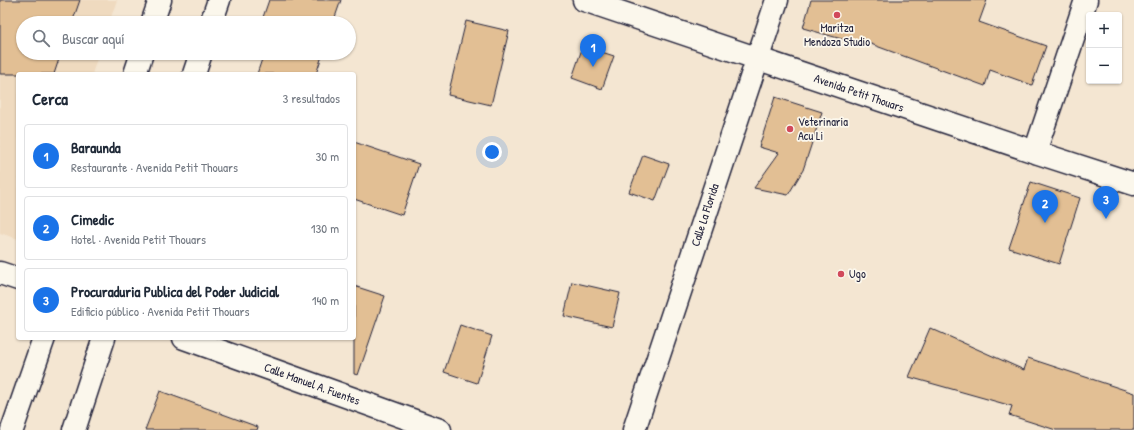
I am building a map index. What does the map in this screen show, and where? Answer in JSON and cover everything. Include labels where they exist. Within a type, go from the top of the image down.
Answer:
[{"type":"street","points":[[154,16],[160,0]]},
{"type":"street","points":[[213,16],[219,0]]},
{"type":"street","name":"Avenida Petit Thouars","points":[[584,0],[1134,184]]},
{"type":"street","name":"Calle La Florida","points":[[634,430],[777,0]]},
{"type":"street","points":[[1035,152],[1086,0]]},
{"type":"street","points":[[136,72],[140,60]]},
{"type":"street","points":[[195,72],[199,60]]},
{"type":"street","points":[[0,273],[16,279]]},
{"type":"street","points":[[12,430],[43,340]]},
{"type":"street","points":[[74,430],[103,340]]},
{"type":"street","name":"Calle Manuel A. Fuentes","points":[[190,340],[440,430]]},
{"type":"shaded area","points":[[0,0],[117,0],[111,16],[16,16],[16,60],[97,60],[93,72],[16,72],[16,238],[0,233]]},
{"type":"building","points":[[0,0],[80,0],[74,16],[16,16],[16,60],[59,60],[55,72],[16,72],[16,74],[0,74]]},
{"type":"building","points":[[269,0],[341,0],[335,16],[263,16]]},
{"type":"building","points":[[811,0],[987,0],[979,22],[1046,46],[1032,85],[990,70],[985,86],[860,40],[859,44],[803,28]]},
{"type":"building","points":[[466,21],[509,31],[491,105],[448,95]]},
{"type":"building","points":[[583,46],[614,56],[602,89],[572,78]]},
{"type":"building","points":[[262,60],[321,60],[317,72],[258,72]]},
{"type":"building","name":"Veterinaria Acu Li","points":[[775,97],[822,112],[803,170],[788,195],[754,188],[779,153],[759,147]]},
{"type":"building","points":[[356,143],[419,164],[402,215],[356,200]]},
{"type":"building","points":[[643,155],[669,164],[655,201],[629,192]]},
{"type":"building","points":[[1031,182],[1080,198],[1059,264],[1009,248]]},
{"type":"building","points":[[572,282],[620,293],[612,327],[564,316]]},
{"type":"building","points":[[356,287],[385,296],[358,375],[354,374],[354,340],[356,340]]},
{"type":"building","points":[[460,325],[492,336],[477,383],[444,372]]},
{"type":"building","points":[[930,328],[1024,370],[1028,358],[1134,393],[1134,430],[1056,430],[1009,415],[1012,406],[909,377]]},
{"type":"building","points":[[160,391],[258,427],[257,430],[145,430]]},
{"type":"place","name":"Maritza Mendoza Studio","points":[[837,15]]},
{"type":"place","name":"Baraunda","points":[[593,67]]},
{"type":"place","name":"Veterinaria Acu Li","points":[[790,129]]},
{"type":"place","name":"Procuraduria Publica del Poder Judicial","points":[[1106,219]]},
{"type":"place","name":"Cimedic","points":[[1045,223]]},
{"type":"place","name":"Ugo","points":[[841,274]]}]
